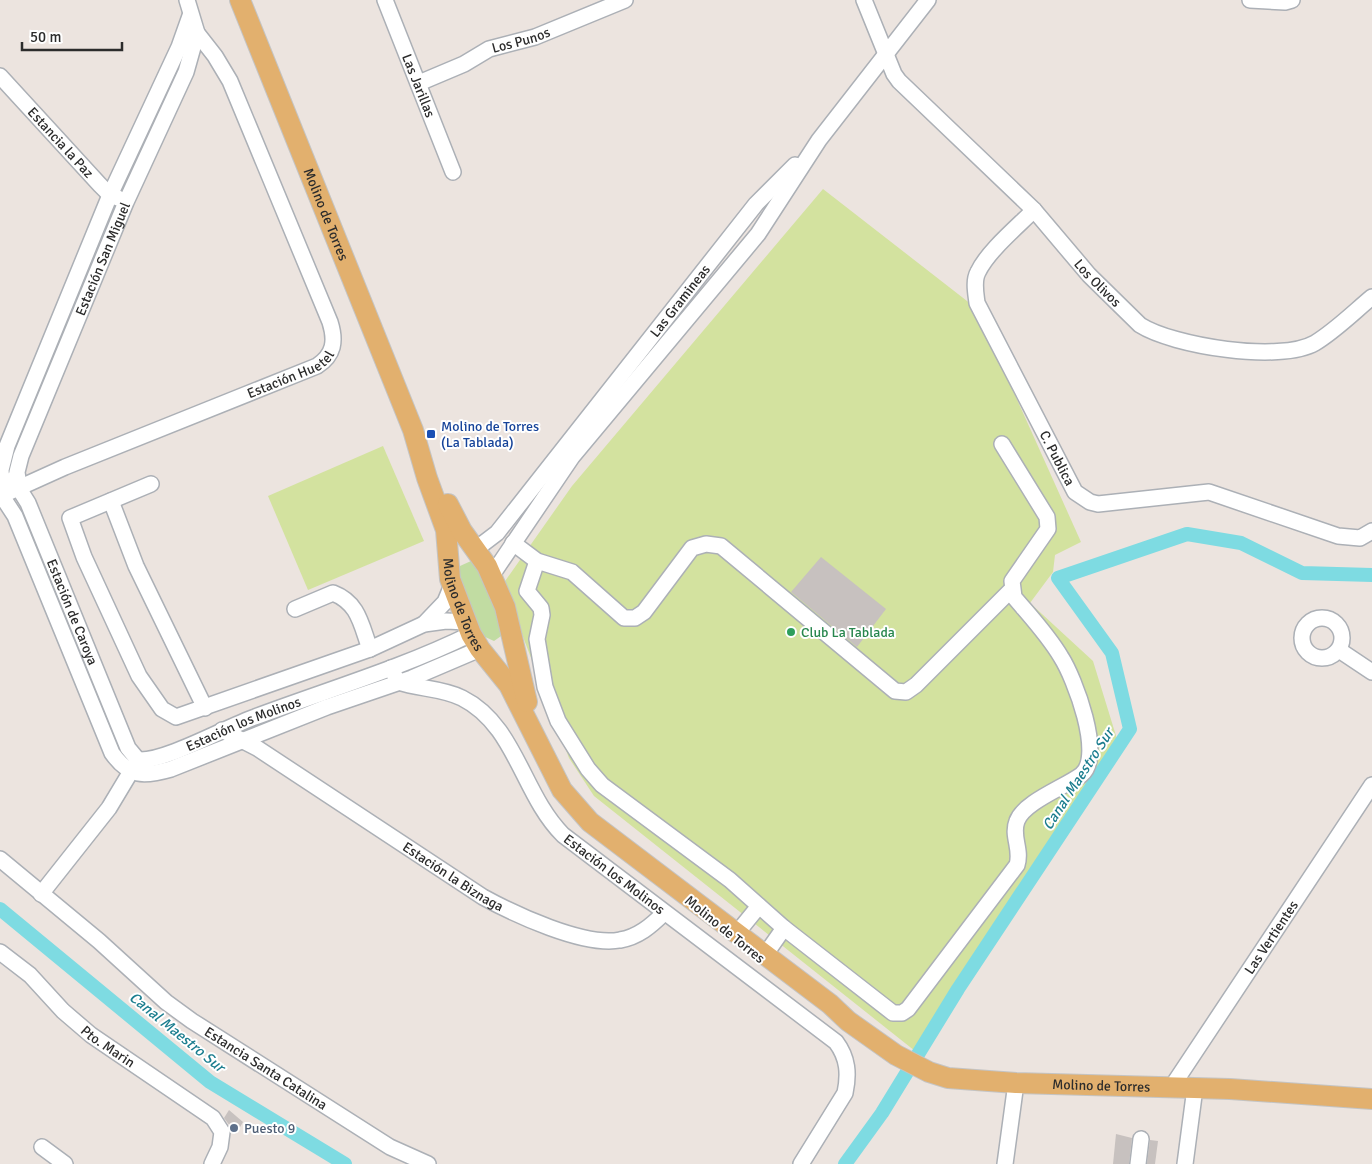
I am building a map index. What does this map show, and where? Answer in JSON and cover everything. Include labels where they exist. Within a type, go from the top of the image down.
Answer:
[{"type":"main road","name":"Molino de Torres","points":[[240,0],[413,430],[446,530],[450,580],[473,635],[504,678],[537,737],[556,779],[575,806],[601,831],[675,889],[737,933],[830,1004],[848,1021]]},
{"type":"main road","name":"Molino de Torres","points":[[413,430],[458,525],[492,575],[511,626],[519,673],[537,737]]},
{"type":"main road","points":[[450,580],[453,561],[476,549]]},
{"type":"main road","points":[[473,635],[493,649],[504,645],[510,637],[511,626]]},
{"type":"main road","name":"Molino de Torres","points":[[675,889],[697,909],[814,1000],[896,1055],[919,1068],[948,1078],[1016,1083],[1195,1088],[1372,1099]]},
{"type":"street","name":"Estación Huetel","points":[[2,494],[317,366],[328,358],[332,350],[333,333],[330,322],[252,132],[222,66],[197,33],[190,16],[187,0]]},
{"type":"street","name":"Las Jarillas","points":[[385,0],[453,172]]},
{"type":"street","name":"Los Punos","points":[[419,83],[464,64],[489,49],[535,38],[625,0]]},
{"type":"street","name":"Los Olivos","points":[[864,0],[887,55],[900,80],[1034,210],[1109,295],[1140,325],[1165,337],[1216,348],[1286,352],[1314,343],[1372,297]]},
{"type":"street","name":"Las Gramineas","points":[[539,491],[554,471],[758,234],[819,140],[928,0]]},
{"type":"street","points":[[1250,0],[1285,2],[1292,0]]},
{"type":"street","name":"Estación San Miguel","points":[[2,494],[0,470],[5,442],[110,195],[179,47],[190,16]]},
{"type":"street","name":"Estación San Miguel","points":[[20,486],[17,472],[21,456],[126,202],[186,72],[197,33]]},
{"type":"street","name":"Estancia la Paz","points":[[0,76],[110,195],[126,202]]},
{"type":"street","name":"C. Publica","points":[[1034,210],[1002,242],[977,273],[975,289],[977,303],[1076,492],[1090,502],[1098,504],[1209,492],[1338,536],[1360,538],[1372,531]]},
{"type":"street","points":[[94,235],[109,245]]},
{"type":"street","points":[[537,560],[526,591],[540,608],[542,615],[537,640],[545,687],[558,721],[572,745],[602,785],[730,880],[784,928],[893,1013],[902,1013],[908,1009],[1017,865],[1020,856],[1015,834],[1017,820],[1024,810],[1083,773],[1090,759],[1084,710],[1062,657],[1014,597],[1012,590],[1012,581],[1048,529],[1046,517],[1002,444]]},
{"type":"street","name":"Estación de Caroya","points":[[0,470],[20,486],[134,766],[119,763],[112,752],[18,525],[2,494]]},
{"type":"street","points":[[151,484],[70,518],[84,558],[139,676],[162,709],[176,717],[370,648],[424,624],[445,602],[450,580]]},
{"type":"street","points":[[476,549],[496,534],[539,491]]},
{"type":"street","points":[[492,575],[513,543],[539,491]]},
{"type":"street","points":[[111,501],[136,566],[205,708]]},
{"type":"street","points":[[513,543],[537,560],[572,572],[624,618],[635,618],[644,612],[692,548],[706,544],[721,546],[895,691],[906,692],[916,685],[1012,590]]},
{"type":"street","points":[[295,609],[333,593],[347,598],[354,609],[370,648]]},
{"type":"street","points":[[424,624],[473,635]]},
{"type":"street","name":"Estación los Molinos","points":[[473,635],[398,682],[327,706],[252,742],[162,772],[145,774],[134,766],[144,760],[161,755],[254,717],[391,668],[473,635]]},
{"type":"street","points":[[1339,650],[1372,672]]},
{"type":"street","points":[[391,668],[398,682]]},
{"type":"street","name":"Estación los Molinos","points":[[398,682],[450,693],[486,714],[503,737],[536,800],[554,826],[664,913],[836,1042],[842,1051],[847,1065],[845,1093],[801,1164]]},
{"type":"street","points":[[252,742],[254,717]]},
{"type":"street","name":"Estación la Biznaga","points":[[222,730],[252,742],[483,897],[517,915],[578,936],[609,941],[628,938],[646,930],[664,913]]},
{"type":"street","points":[[41,894],[109,808],[134,766]]},
{"type":"street","name":"Las Vertientes","points":[[1171,1088],[1372,785]]},
{"type":"street","name":"Estancia Santa Catalina","points":[[0,859],[99,942],[166,1002],[192,1021],[390,1147],[428,1164]]},
{"type":"street","points":[[737,933],[759,906]]},
{"type":"street","points":[[765,955],[784,928]]},
{"type":"street","name":"Pto. Marin","points":[[0,952],[30,975],[63,1011],[91,1035],[213,1118],[222,1132],[220,1147],[212,1164]]},
{"type":"street","points":[[1005,1164],[1016,1083]]},
{"type":"street","points":[[1185,1164],[1195,1088]]},
{"type":"street","points":[[1138,1164],[1141,1139]]},
{"type":"street","points":[[42,1147],[65,1164]]},
{"type":"green space","name":"Club La Tablada","points":[[823,189],[976,308],[1081,542],[1055,555],[1053,572],[1030,603],[1093,661],[1117,739],[1026,885],[915,1051],[594,796],[569,758],[503,584],[572,486]]},
{"type":"green space","points":[[383,446],[424,541],[308,590],[268,496]]},
{"type":"green space","points":[[471,561],[482,568],[504,634],[494,641],[483,636],[458,579],[460,566]]},
{"type":"building","points":[[821,557],[886,609],[857,647],[791,592]]},
{"type":"building","name":"Puesto 9","points":[[229,1110],[243,1122],[236,1134],[224,1118]]},
{"type":"building","points":[[1116,1134],[1132,1138],[1129,1164],[1113,1164]]},
{"type":"building","points":[[1150,1140],[1158,1141],[1155,1164],[1147,1164]]},
{"type":"waterway","name":"Canal Maestro Sur","points":[[845,1164],[882,1113],[958,989],[1130,729],[1112,653],[1058,578],[1187,534],[1241,543],[1302,573],[1372,575]]},
{"type":"waterway","name":"Canal Maestro Sur","points":[[0,909],[210,1082],[345,1164]]},
{"type":"place","name":"Molino de Torres (La Tablada)","points":[[431,434]]},
{"type":"place","name":"Club La Tablada","points":[[791,632]]},
{"type":"place","name":"Puesto 9","points":[[234,1128]]}]
